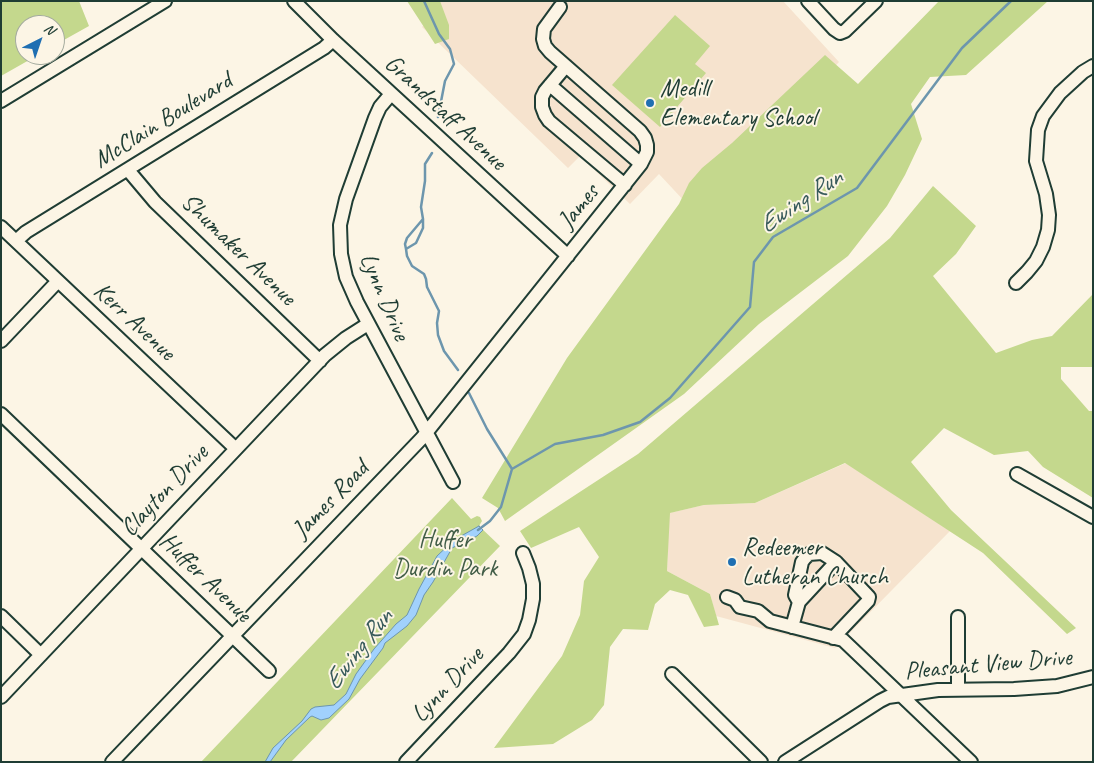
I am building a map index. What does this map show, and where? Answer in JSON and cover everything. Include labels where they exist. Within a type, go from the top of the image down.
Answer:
[{"type":"street","points":[[1,101],[165,1]]},
{"type":"street","name":"Grandstaff Avenue","points":[[294,1],[391,94],[568,256]]},
{"type":"street","points":[[808,1],[840,33],[845,31],[876,1]]},
{"type":"street","points":[[550,85],[641,164],[647,152],[647,145],[640,131],[550,52],[543,39],[546,24],[559,3]]},
{"type":"street","name":"McClain Boulevard","points":[[16,241],[26,232],[316,53],[333,40]]},
{"type":"street","points":[[566,66],[545,91],[541,102],[545,115],[549,121],[625,185]]},
{"type":"street","points":[[1016,283],[1036,261],[1048,230],[1049,215],[1047,201],[1036,161],[1039,126],[1043,116],[1060,93],[1082,72],[1093,66]]},
{"type":"street","name":"Lynn Drive","points":[[391,94],[380,107],[371,126],[346,198],[340,225],[340,254],[350,285],[368,324],[453,482]]},
{"type":"street","name":"James","points":[[568,256],[641,164]]},
{"type":"street","name":"Shumaker Avenue","points":[[128,170],[155,202],[320,361]]},
{"type":"street","name":"Kerr Avenue","points":[[1,227],[236,449]]},
{"type":"street","name":"James Road","points":[[112,762],[426,433],[568,256]]},
{"type":"street","points":[[1,341],[58,281]]},
{"type":"street","name":"Clayton Drive","points":[[1,696],[320,361],[338,344],[368,324]]},
{"type":"street","name":"Huffer Avenue","points":[[1,414],[269,671]]},
{"type":"street","points":[[1017,474],[1093,517]]},
{"type":"street","points":[[798,602],[795,596],[802,562],[805,558],[809,554],[822,553],[836,562],[869,596],[868,600],[838,639]]},
{"type":"street","name":"Lynn Drive","points":[[406,762],[509,653],[524,634],[533,599],[533,584],[529,568],[522,554]]},
{"type":"street","points":[[792,627],[798,602],[836,562]]},
{"type":"street","points":[[727,597],[735,600],[738,606],[758,611],[770,622],[838,639],[970,762]]},
{"type":"street","points":[[1,616],[41,655]]},
{"type":"street","points":[[958,617],[958,689]]},
{"type":"street","points":[[672,674],[761,762]]},
{"type":"street","name":"Pleasant View Drive","points":[[785,762],[880,701],[899,695],[958,689],[1014,689],[1057,686],[1093,677]]},
{"type":"shaded area","name":"Medill Elementary School","points":[[433,1],[783,1],[839,62],[762,144],[701,219],[659,174],[630,204],[580,156],[568,168],[422,27],[437,9]]},
{"type":"shaded area","points":[[846,463],[950,531],[835,648],[716,616],[710,594],[667,571],[669,513],[704,505],[755,503]]},
{"type":"green space","points":[[1,1],[79,1],[89,26],[65,39],[65,15],[15,15],[15,65],[20,65],[1,76]]},
{"type":"green space","points":[[407,1],[440,1],[449,25],[449,39],[435,44]]},
{"type":"green space","points":[[939,1],[1048,1],[966,75],[930,77],[911,104],[922,139],[905,175],[887,206],[848,256],[759,324],[684,394],[505,521],[498,508],[482,498],[567,358],[679,204],[689,183],[702,168],[732,143],[825,55],[858,84]]},
{"type":"green space","points":[[675,15],[710,46],[695,64],[706,73],[660,127],[612,85]]},
{"type":"green space","points":[[933,186],[976,226],[956,254],[933,276],[996,353],[1032,340],[1052,336],[1093,294],[1093,367],[1061,367],[1061,379],[1089,411],[1093,411],[1093,498],[1043,467],[1028,451],[994,455],[944,428],[911,462],[951,510],[1076,628],[1067,634],[983,553],[845,463],[755,503],[704,505],[670,513],[667,571],[710,594],[719,625],[704,627],[688,595],[670,590],[655,604],[648,630],[623,629],[610,647],[604,705],[592,720],[553,744],[494,748],[562,656],[580,615],[584,581],[599,557],[579,527],[531,548],[520,531],[638,454],[890,238]]},
{"type":"green space","name":"Huffer Durdin Park","points":[[452,498],[471,519],[477,516],[480,517],[482,521],[479,526],[500,546],[291,762],[201,762]]},
{"type":"water","points":[[479,526],[483,530],[477,536],[452,548],[424,595],[416,615],[407,626],[385,643],[360,679],[349,699],[329,718],[321,720],[310,717],[286,740],[270,762],[265,762],[273,748],[302,721],[311,709],[334,705],[346,694],[356,674],[374,649],[396,624],[407,615],[437,556],[454,540]]},
{"type":"waterway","name":"Ewing Run","points":[[424,1],[439,34],[450,49],[454,64],[445,81],[438,117]]},
{"type":"waterway","name":"Ewing Run","points":[[478,530],[490,521],[501,507],[512,469],[555,444],[603,435],[640,422],[670,398],[750,307],[754,262],[773,237],[857,188],[962,48],[1011,1]]},
{"type":"waterway","name":"Ewing Run","points":[[432,153],[425,164],[425,181],[421,207],[423,228],[416,243],[406,249],[412,266],[424,274],[427,287],[439,311],[438,335],[444,351],[458,370]]},
{"type":"waterway","points":[[406,249],[407,238],[423,219]]},
{"type":"waterway","name":"Ewing Run","points":[[469,393],[487,429],[512,469]]},
{"type":"place","name":"Medill Elementary School","points":[[650,103]]},
{"type":"place","name":"Redeemer Lutheran Church","points":[[732,562]]}]
